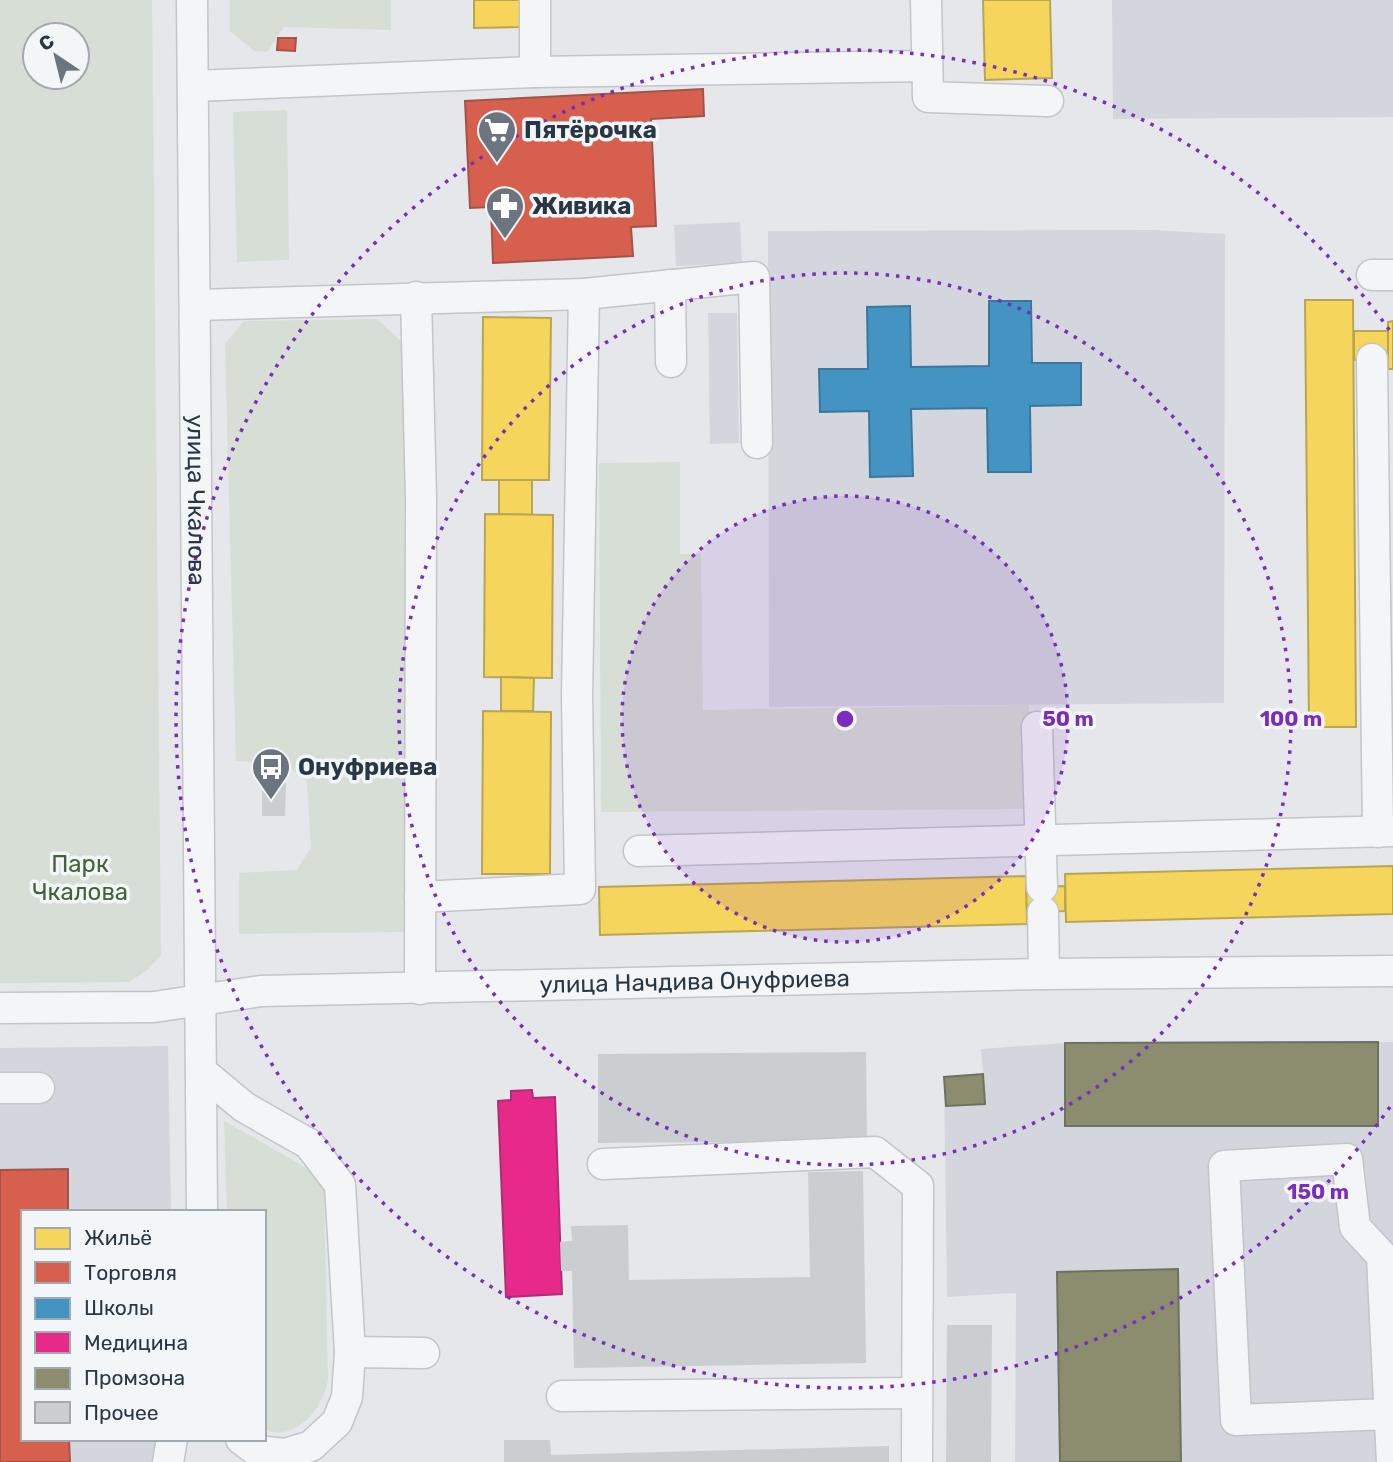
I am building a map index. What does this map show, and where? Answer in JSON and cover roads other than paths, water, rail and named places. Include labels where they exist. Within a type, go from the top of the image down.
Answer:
[{"type":"street","name":"улица Чкалова","points":[[192,0],[202,1210]]},
{"type":"street","points":[[535,0],[535,72]]},
{"type":"street","points":[[926,0],[928,97],[1048,101]]},
{"type":"street","points":[[193,86],[535,72],[928,66]]},
{"type":"street","points":[[195,305],[584,294],[762,277],[757,443]]},
{"type":"street","points":[[670,285],[671,362]]},
{"type":"street","points":[[420,897],[580,889],[577,695],[584,294]]},
{"type":"street","points":[[416,297],[421,498],[420,989]]},
{"type":"street","points":[[639,851],[1386,831],[1376,794],[1372,359]]},
{"type":"street","points":[[1037,727],[1044,974]]},
{"type":"street","name":"улица Начдива Онуфриева","points":[[0,1008],[154,1007],[261,991],[1044,974],[1393,971]]},
{"type":"street","points":[[202,1072],[244,1107],[309,1144],[340,1185],[350,1352],[347,1397],[337,1422],[311,1446],[285,1454],[257,1451],[244,1441]]},
{"type":"street","points":[[0,1088],[39,1088]]},
{"type":"street","points":[[603,1164],[875,1152],[918,1186],[916,1462]]},
{"type":"street","points":[[1388,1414],[1236,1420],[1224,1166],[1347,1159],[1355,1227],[1382,1256],[1392,1462]]},
{"type":"street","points":[[350,1352],[424,1353]]},
{"type":"street","points":[[562,1396],[915,1393]]},
{"type":"street","points":[[169,1462],[172,1441]]},
{"type":"place","name":"Пятёрочка","points":[[497,164]]},
{"type":"place","name":"Живика","points":[[505,240]]},
{"type":"place","name":"Онуфриева","points":[[271,801]]},
{"type":"park label","name":"Парк Чкалова","points":[[80,878]]}]
